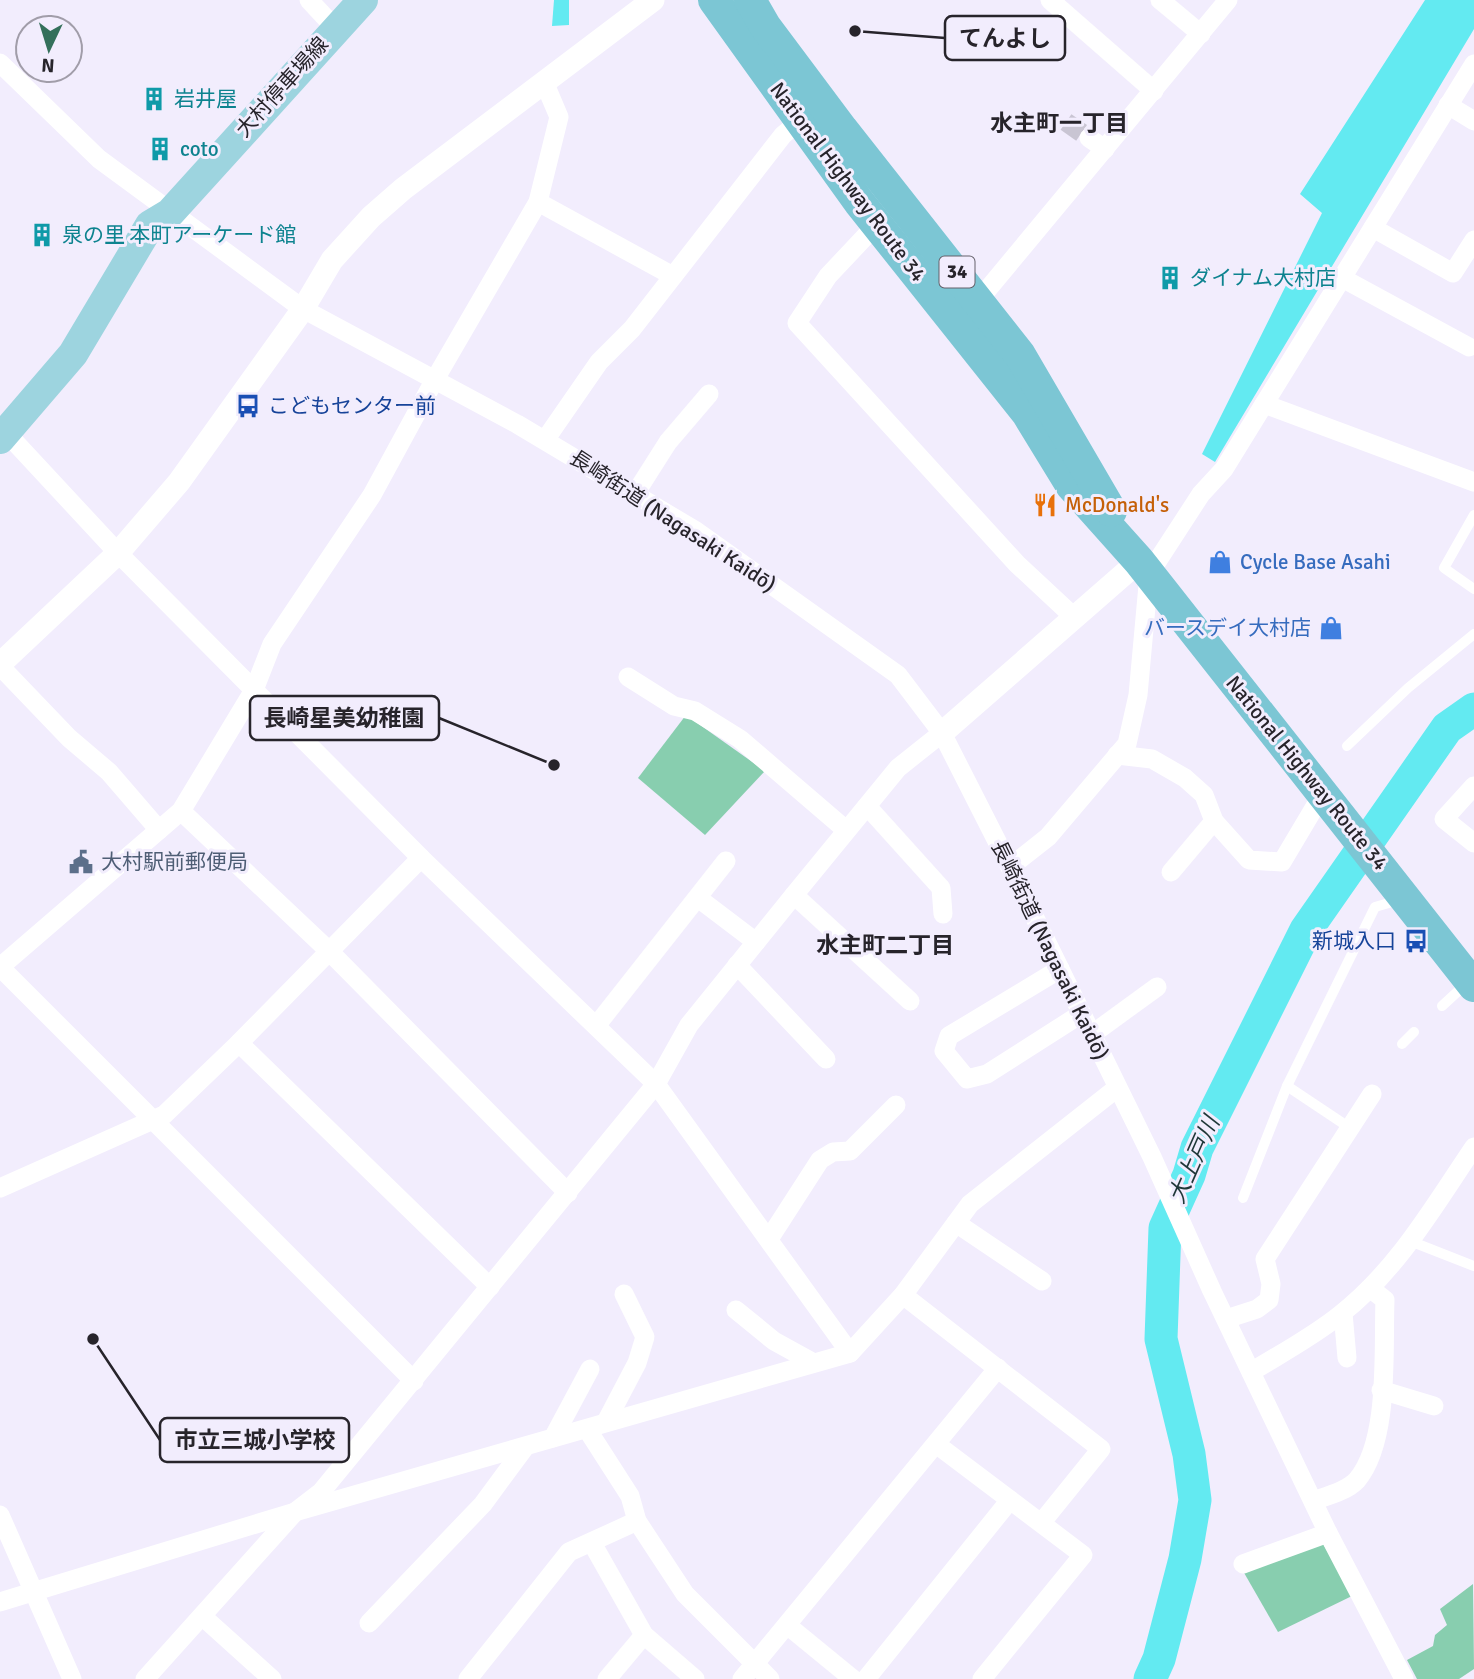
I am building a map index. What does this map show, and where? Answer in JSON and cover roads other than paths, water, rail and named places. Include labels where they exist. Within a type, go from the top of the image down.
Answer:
[{"type":"highway","name":"National Highway Route 34","points":[[714,0],[877,224],[968,313],[1020,355],[1144,567],[1472,983]]},
{"type":"highway","name":"National Highway Route 34","points":[[750,0],[765,26],[842,129],[959,274],[968,313]]},
{"type":"main road","name":"大村停車場線","points":[[2,432],[73,354],[150,225],[170,212],[363,0]]},
{"type":"street","points":[[309,0],[335,28]]},
{"type":"street","points":[[159,830],[109,772],[69,738],[0,665],[118,552],[212,439],[303,309],[332,260],[371,217],[403,189],[653,0]]},
{"type":"street","points":[[1050,0],[1154,91]]},
{"type":"street","points":[[1160,0],[1201,34]]},
{"type":"street","points":[[968,313],[1097,144],[1154,91],[1228,0]]},
{"type":"street","name":"長崎街道 (Nagasaki Kaidō)","points":[[0,63],[99,159],[303,309],[545,440],[696,531],[898,675],[942,733],[1010,867],[1152,1157],[1212,1291],[1328,1533],[1404,1679]]},
{"type":"street","points":[[145,1679],[295,1512],[321,1492],[414,1381],[656,1084],[689,1025],[898,768],[1075,618],[1144,567],[1224,469],[1474,65]]},
{"type":"street","points":[[414,1381],[0,967],[181,811],[254,691],[272,644],[372,495],[434,381],[538,202],[559,117],[545,84]]},
{"type":"street","points":[[1448,105],[1474,121]]},
{"type":"street","points":[[545,440],[599,362],[632,329],[783,135],[800,121]]},
{"type":"street","points":[[538,202],[673,276]]},
{"type":"street","points":[[877,224],[828,276],[797,323],[1017,564],[1075,618]]},
{"type":"street","points":[[1373,228],[1454,273],[1474,240]]},
{"type":"street","points":[[1342,278],[1469,347]]},
{"type":"street","points":[[635,494],[668,442],[709,394]]},
{"type":"street","points":[[1264,404],[1473,483]]},
{"type":"street","points":[[2,432],[421,858],[656,1084],[850,1353]]},
{"type":"street","points":[[1010,867],[1048,837],[1127,744],[1138,695],[1144,567]]},
{"type":"street","points":[[628,677],[674,706],[695,711],[740,739],[846,830]]},
{"type":"street","points":[[1117,755],[1152,759],[1185,778],[1204,795],[1214,821],[1249,860],[1280,865],[1326,796]]},
{"type":"street","points":[[1474,786],[1444,819],[1474,844]]},
{"type":"street","points":[[867,806],[941,888],[943,914]]},
{"type":"street","points":[[181,811],[328,950],[568,1193]]},
{"type":"street","points":[[1171,873],[1214,821]]},
{"type":"street","points":[[0,1188],[164,1115],[239,1043],[421,858]]},
{"type":"street","points":[[596,1026],[726,861]]},
{"type":"street","points":[[794,895],[910,1001]]},
{"type":"street","points":[[698,898],[756,942]]},
{"type":"street","points":[[737,965],[826,1059]]},
{"type":"street","points":[[1060,969],[949,1036],[944,1051],[967,1079],[987,1074],[1081,1014]]},
{"type":"street","points":[[1091,1035],[1157,987]]},
{"type":"street","points":[[239,1043],[490,1287]]},
{"type":"street","points":[[0,1602],[295,1512],[850,1353],[903,1295],[970,1204],[1117,1088]]},
{"type":"street","points":[[1226,1320],[1257,1309],[1269,1300],[1271,1284],[1265,1259],[1372,1094]]},
{"type":"street","points":[[769,1239],[820,1160],[833,1152],[850,1151],[896,1105]]},
{"type":"street","points":[[1251,1372],[1343,1313],[1370,1287],[1410,1241],[1474,1147]]},
{"type":"street","points":[[956,1223],[1042,1280]]},
{"type":"street","points":[[1313,1501],[1356,1482],[1368,1462],[1377,1438],[1385,1300],[1370,1287]]},
{"type":"street","points":[[597,1426],[638,1363],[645,1337],[624,1294]]},
{"type":"street","points":[[903,1295],[1101,1449],[1042,1522]]},
{"type":"street","points":[[736,1310],[774,1341],[814,1363]]},
{"type":"street","points":[[1343,1313],[1347,1358]]},
{"type":"street","points":[[748,1672],[998,1368]]},
{"type":"street","points":[[553,1438],[590,1369]]},
{"type":"street","points":[[1381,1390],[1433,1406]]},
{"type":"street","points":[[597,1426],[630,1496],[638,1521],[685,1594],[748,1672],[769,1679]]},
{"type":"street","points":[[936,1444],[1083,1555],[982,1679]]},
{"type":"street","points":[[369,1623],[482,1504],[525,1447]]},
{"type":"street","points":[[866,1679],[1010,1500]]},
{"type":"street","points":[[0,1515],[72,1679]]},
{"type":"street","points":[[468,1679],[569,1552],[638,1521]]},
{"type":"street","points":[[1243,1564],[1328,1533]]},
{"type":"street","points":[[592,1543],[644,1635],[695,1679]]},
{"type":"street","points":[[202,1616],[272,1679]]},
{"type":"street","points":[[787,1625],[853,1679]]},
{"type":"street","points":[[607,1679],[644,1635]]},
{"type":"lane","points":[[1474,515],[1444,568],[1474,589]]},
{"type":"lane","points":[[1348,746],[1408,688],[1474,634]]},
{"type":"lane","points":[[1244,1198],[1287,1086],[1375,907],[1406,898]]},
{"type":"lane","points":[[1442,1006],[1472,983]]},
{"type":"lane","points":[[1402,1044],[1414,1032]]},
{"type":"lane","points":[[1287,1086],[1350,1128]]},
{"type":"lane","points":[[1410,1241],[1474,1266]]},
{"type":"water","points":[[554,0],[569,0],[569,25],[552,26]]},
{"type":"water","points":[[1425,0],[1474,0],[1474,29],[1215,462],[1202,454],[1322,213],[1300,194]]},
{"type":"waterway","name":"大上戸川","points":[[1150,1679],[1159,1659],[1185,1559],[1195,1500],[1189,1454],[1161,1339],[1165,1228],[1189,1175],[1197,1148],[1306,930],[1447,728],[1474,709]]},
{"type":"tunnel","points":[[1066,122],[1089,138]]},
{"type":"place","name":"てんよし","points":[[855,31]]},
{"type":"place","name":"岩井屋","points":[[154,99]]},
{"type":"place","name":"coto","points":[[160,149]]},
{"type":"place","name":"泉の里 本町アーケード館","points":[[42,235]]},
{"type":"place","name":"ダイナム大村店","points":[[1170,278]]},
{"type":"place","name":"こどもセンター前","points":[[248,406]]},
{"type":"place","name":"McDonald's","points":[[1045,505]]},
{"type":"place","name":"Cycle Base Asahi","points":[[1220,562]]},
{"type":"place","name":"バースデイ大村店","points":[[1331,628]]},
{"type":"place","name":"長崎星美幼稚園","points":[[554,765]]},
{"type":"place","name":"大村駅前郵便局","points":[[81,862]]},
{"type":"place","name":"新城入口","points":[[1416,941]]},
{"type":"place","name":"市立三城小学校","points":[[93,1339]]},
{"type":"district","name":"水主町一丁目","points":[[1059,123]]},
{"type":"district","name":"水主町二丁目","points":[[885,945]]}]
